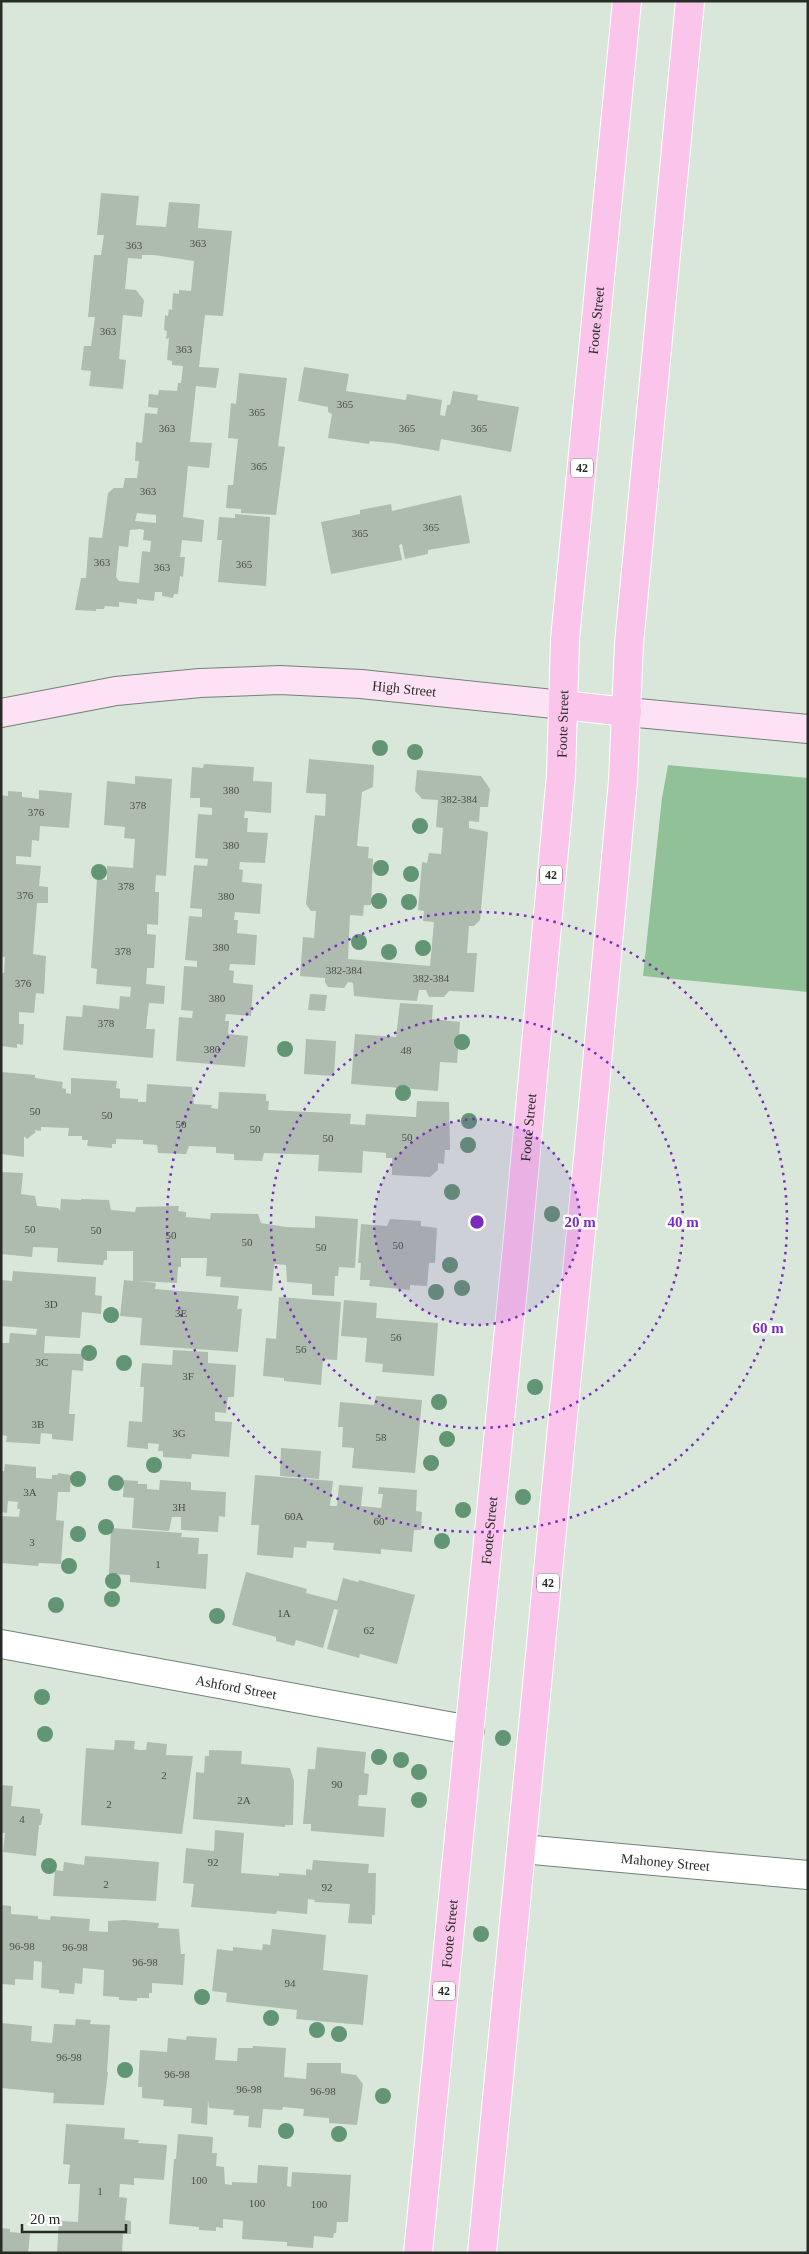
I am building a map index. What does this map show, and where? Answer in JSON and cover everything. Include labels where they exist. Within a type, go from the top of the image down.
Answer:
[{"type":"main road","name":"Foote Street","points":[[418,2253],[470,1730],[560,776],[565,639],[627,1]]},
{"type":"main road","name":"42","points":[[482,2253],[593,1107],[627,712],[629,644],[690,1]]},
{"type":"main road","name":"High Street","points":[[1,713],[116,691],[200,683],[280,680],[361,684],[808,729]]},
{"type":"street","name":"Ashford Street","points":[[1,1644],[470,1730]]},
{"type":"street","name":"Mahoney Street","points":[[522,1849],[808,1875]]},
{"type":"green space","points":[[668,765],[808,778],[808,992],[643,976],[662,798]]},
{"type":"building","points":[[101,193],[139,196],[136,225],[166,227],[169,202],[200,204],[198,228],[232,231],[223,316],[205,315],[199,367],[219,368],[216,388],[196,386],[190,442],[212,443],[209,468],[188,466],[183,517],[204,520],[202,542],[182,540],[180,557],[185,557],[183,577],[180,576],[178,594],[174,594],[173,598],[162,596],[162,592],[155,592],[154,601],[137,599],[137,604],[119,602],[119,607],[105,606],[104,609],[96,609],[96,611],[75,610],[81,578],[86,578],[89,537],[102,538],[108,493],[114,488],[123,488],[125,478],[137,478],[139,461],[135,461],[136,442],[142,443],[145,413],[157,414],[158,408],[148,407],[149,394],[158,395],[159,390],[177,391],[178,383],[181,383],[183,366],[172,365],[172,361],[167,360],[169,338],[166,339],[167,331],[164,330],[165,315],[168,316],[169,309],[172,310],[173,293],[179,294],[179,290],[191,291],[194,261],[154,255],[142,255],[142,259],[128,258],[125,289],[136,290],[144,300],[142,317],[123,315],[119,359],[126,360],[123,389],[89,386],[91,371],[81,370],[84,346],[91,346],[95,317],[88,317],[94,255],[101,255],[104,235],[97,235]],"holes":[[[137,513],[156,515],[156,523],[135,521]],[[130,530],[144,530],[143,540],[151,541],[150,552],[142,551],[139,583],[119,581],[116,577],[119,546],[128,547]]]},
{"type":"building","points":[[304,367],[349,374],[346,391],[406,400],[407,394],[442,400],[440,415],[445,416],[453,391],[478,395],[477,400],[519,407],[511,452],[441,439],[439,451],[392,443],[370,441],[369,444],[328,438],[332,414],[328,412],[328,407],[298,401]]},
{"type":"building","points":[[239,373],[287,378],[278,446],[285,447],[276,515],[241,513],[241,509],[226,508],[228,485],[233,485],[238,439],[228,438],[231,403],[236,404]]},
{"type":"building","points":[[461,495],[470,543],[428,550],[428,554],[405,559],[402,544],[399,545],[402,560],[331,574],[321,522],[360,514],[360,510],[391,504],[392,511]]},
{"type":"building","points":[[235,514],[270,517],[266,586],[218,582],[222,540],[217,540],[219,517],[235,518]]},
{"type":"building","points":[[309,759],[374,765],[373,787],[362,792],[357,846],[369,847],[368,858],[373,859],[371,905],[364,905],[363,916],[350,915],[348,959],[430,966],[434,922],[423,921],[424,911],[418,910],[422,862],[427,863],[429,853],[441,854],[443,828],[436,827],[438,800],[422,799],[415,791],[417,770],[481,776],[490,789],[488,807],[480,807],[479,822],[469,821],[469,828],[488,832],[480,920],[474,926],[469,926],[467,953],[477,953],[474,992],[449,991],[444,997],[429,997],[426,990],[419,990],[417,1001],[386,999],[354,996],[353,983],[348,982],[344,988],[328,987],[325,978],[300,976],[303,937],[314,938],[316,911],[311,911],[306,904],[315,815],[325,816],[326,794],[306,793]]},
{"type":"building","points":[[204,764],[254,767],[253,781],[272,782],[271,813],[245,811],[244,818],[248,818],[247,832],[268,833],[265,863],[240,862],[239,869],[243,870],[242,882],[262,884],[260,914],[235,912],[234,920],[238,920],[237,933],[257,935],[255,965],[230,964],[229,970],[234,971],[233,983],[253,985],[251,1016],[226,1014],[225,1021],[229,1021],[228,1034],[248,1036],[245,1067],[176,1061],[179,1017],[192,1018],[193,1011],[181,1010],[184,966],[197,967],[197,961],[185,960],[189,916],[202,917],[202,909],[190,908],[194,865],[207,866],[208,859],[195,858],[198,814],[212,815],[212,808],[200,807],[200,798],[190,798],[192,767],[203,768]]},
{"type":"building","points":[[135,776],[172,779],[166,876],[156,875],[155,892],[159,892],[158,925],[147,924],[147,934],[156,935],[154,968],[147,968],[146,984],[165,986],[164,1004],[149,1003],[146,1029],[155,1029],[153,1058],[63,1050],[66,1016],[82,1017],[83,1005],[119,1009],[120,996],[130,997],[131,987],[96,984],[97,969],[91,968],[97,879],[107,880],[107,866],[133,868],[135,839],[124,838],[125,827],[104,825],[107,781],[135,784]]},
{"type":"building","points":[[39,790],[72,793],[69,828],[40,826],[39,841],[32,840],[31,857],[16,856],[16,864],[41,866],[39,886],[48,887],[48,903],[37,903],[33,954],[46,956],[44,994],[36,993],[34,1013],[19,1012],[19,1024],[24,1024],[23,1045],[17,1044],[17,1048],[1,1046],[1,973],[4,973],[5,957],[1,957],[1,795],[8,796],[8,791],[22,792],[22,797],[39,799]]},
{"type":"building","points":[[310,994],[327,995],[325,1011],[308,1010]]},
{"type":"building","points":[[400,1003],[433,1005],[432,1019],[460,1022],[457,1063],[440,1062],[438,1091],[351,1084],[355,1034],[396,1037]]},
{"type":"building","points":[[306,1039],[336,1041],[334,1076],[304,1074]]},
{"type":"building","points":[[1,1072],[35,1075],[35,1078],[63,1082],[62,1088],[66,1089],[66,1093],[71,1094],[71,1078],[117,1081],[116,1088],[120,1089],[120,1098],[138,1099],[138,1102],[146,1102],[147,1084],[192,1087],[194,1104],[212,1105],[211,1108],[218,1109],[219,1092],[266,1094],[266,1101],[269,1101],[268,1110],[351,1114],[350,1124],[365,1125],[366,1114],[416,1117],[417,1101],[449,1102],[450,1150],[445,1150],[444,1164],[438,1163],[438,1170],[430,1177],[392,1175],[392,1158],[386,1158],[386,1153],[363,1151],[362,1173],[318,1171],[319,1155],[264,1153],[262,1161],[234,1160],[234,1154],[216,1153],[216,1147],[189,1146],[186,1154],[158,1153],[157,1145],[143,1144],[143,1140],[116,1139],[116,1144],[112,1144],[112,1148],[87,1146],[88,1140],[82,1140],[82,1136],[68,1136],[69,1128],[41,1127],[41,1131],[34,1130],[36,1132],[27,1139],[24,1136],[24,1157],[1,1154]]},
{"type":"building","points":[[1,1172],[23,1173],[21,1194],[35,1196],[37,1206],[58,1208],[60,1211],[61,1199],[81,1199],[109,1200],[111,1210],[135,1212],[136,1207],[179,1206],[178,1211],[186,1212],[186,1217],[210,1219],[211,1213],[258,1214],[261,1223],[286,1227],[315,1228],[315,1216],[358,1219],[355,1268],[339,1267],[338,1276],[335,1276],[334,1296],[312,1295],[312,1284],[287,1282],[286,1265],[275,1264],[272,1291],[220,1287],[221,1277],[206,1276],[207,1258],[181,1258],[181,1267],[178,1267],[177,1283],[139,1281],[156,1283],[155,1289],[239,1296],[237,1309],[242,1309],[238,1352],[140,1345],[142,1318],[120,1316],[124,1280],[133,1281],[133,1251],[107,1251],[107,1260],[104,1260],[103,1265],[57,1262],[58,1248],[33,1247],[32,1257],[1,1254]]},
{"type":"building","points":[[390,1219],[421,1221],[421,1226],[437,1228],[435,1263],[429,1263],[427,1286],[410,1285],[410,1290],[369,1286],[370,1280],[360,1280],[361,1263],[358,1263],[361,1224],[387,1226]]},
{"type":"building","points":[[13,1271],[96,1277],[95,1295],[102,1296],[101,1314],[82,1312],[80,1338],[45,1336],[44,1353],[84,1354],[83,1371],[72,1370],[69,1414],[75,1414],[73,1441],[52,1439],[52,1434],[41,1433],[40,1444],[6,1442],[7,1436],[1,1435],[1,1343],[9,1343],[10,1333],[36,1335],[37,1329],[1,1326],[1,1280],[12,1281]]},
{"type":"building","points":[[279,1297],[341,1302],[337,1360],[323,1359],[321,1385],[284,1381],[284,1378],[263,1376],[266,1338],[276,1339]]},
{"type":"building","points":[[344,1300],[377,1303],[376,1318],[438,1323],[434,1376],[382,1372],[383,1364],[365,1362],[367,1338],[341,1336]]},
{"type":"building","points":[[173,1350],[208,1352],[208,1363],[236,1365],[234,1397],[228,1397],[226,1413],[215,1412],[215,1421],[232,1422],[229,1457],[192,1454],[191,1459],[163,1457],[163,1451],[158,1451],[159,1444],[148,1443],[148,1449],[127,1447],[129,1421],[142,1422],[144,1387],[140,1387],[142,1363],[172,1365]]},
{"type":"building","points":[[376,1396],[422,1400],[415,1473],[352,1468],[354,1448],[342,1447],[343,1427],[338,1427],[340,1402],[374,1405]]},
{"type":"building","points":[[281,1448],[321,1451],[319,1479],[280,1476]]},
{"type":"building","points":[[5,1464],[36,1467],[36,1478],[52,1479],[52,1475],[58,1475],[58,1473],[71,1475],[70,1492],[58,1492],[56,1520],[64,1521],[61,1564],[39,1563],[38,1566],[1,1563],[1,1516],[19,1517],[20,1509],[17,1509],[18,1502],[8,1501],[7,1513],[1,1512],[1,1471],[4,1471]]},
{"type":"building","points":[[255,1475],[333,1481],[330,1506],[337,1506],[339,1485],[363,1487],[361,1506],[381,1508],[383,1494],[378,1494],[379,1487],[417,1490],[416,1511],[422,1512],[421,1530],[414,1530],[412,1552],[381,1549],[381,1554],[333,1550],[334,1543],[307,1541],[306,1548],[294,1547],[293,1558],[257,1555],[259,1525],[251,1525]]},
{"type":"building","points":[[124,1480],[138,1481],[138,1484],[147,1484],[147,1489],[159,1490],[160,1480],[191,1482],[191,1490],[226,1492],[225,1517],[219,1516],[218,1532],[181,1530],[181,1517],[172,1517],[169,1531],[132,1528],[134,1498],[123,1497]]},
{"type":"building","points":[[111,1528],[182,1533],[181,1537],[199,1538],[198,1554],[208,1554],[206,1589],[130,1582],[130,1575],[109,1574]]},
{"type":"building","points":[[246,1572],[307,1589],[306,1593],[337,1601],[343,1578],[358,1582],[359,1580],[415,1595],[397,1664],[360,1654],[359,1658],[327,1649],[338,1610],[334,1609],[323,1648],[296,1640],[294,1646],[276,1641],[276,1637],[232,1625]]},
{"type":"building","points":[[115,1740],[135,1741],[134,1749],[139,1750],[146,1750],[147,1742],[167,1744],[166,1755],[193,1756],[182,1834],[81,1825],[86,1748],[114,1750]]},
{"type":"building","points":[[317,1747],[366,1752],[364,1773],[369,1774],[367,1795],[359,1795],[358,1806],[386,1808],[384,1837],[311,1831],[311,1824],[303,1824],[308,1769],[315,1769]]},
{"type":"building","points":[[209,1750],[242,1751],[241,1764],[290,1768],[294,1781],[293,1825],[285,1825],[285,1827],[193,1819],[196,1772],[204,1773],[205,1756],[209,1756]]},
{"type":"building","points":[[1,1785],[13,1786],[11,1806],[40,1809],[40,1813],[43,1814],[41,1825],[39,1825],[36,1856],[3,1852],[5,1833],[1,1833]]},
{"type":"building","points":[[215,1830],[244,1833],[241,1873],[279,1876],[279,1873],[306,1875],[306,1869],[312,1870],[313,1860],[369,1864],[368,1873],[376,1873],[375,1915],[372,1915],[372,1924],[348,1923],[350,1904],[314,1902],[315,1900],[308,1899],[307,1914],[277,1911],[276,1914],[191,1907],[194,1884],[183,1883],[186,1848],[214,1851]]},
{"type":"building","points":[[85,1856],[159,1862],[156,1901],[53,1896],[55,1870],[63,1871],[64,1862],[84,1865]]},
{"type":"building","points":[[1,1905],[11,1906],[11,1914],[38,1916],[38,1919],[50,1920],[51,1916],[90,1919],[89,1931],[108,1932],[108,1921],[124,1920],[159,1923],[158,1928],[179,1929],[181,1954],[185,1954],[183,1985],[152,1983],[152,1993],[149,1993],[149,1998],[137,1998],[137,2001],[119,2000],[119,1997],[103,1996],[104,1970],[83,1968],[82,1984],[75,1983],[74,1994],[59,1993],[59,1990],[41,1988],[42,1962],[34,1961],[33,1980],[15,1979],[15,1985],[1,1984]]},
{"type":"building","points":[[272,1929],[326,1935],[323,1970],[368,1975],[363,2025],[296,2019],[297,2010],[226,2002],[227,1993],[212,1991],[217,1949],[233,1951],[233,1947],[262,1950],[263,1944],[270,1945]]},
{"type":"building","points":[[76,2019],[91,2020],[90,2024],[110,2025],[108,2072],[104,2105],[53,2103],[54,2093],[1,2088],[1,2023],[32,2026],[31,2041],[52,2043],[54,2024],[75,2025]]},
{"type":"building","points":[[187,2036],[217,2038],[215,2060],[237,2061],[238,2048],[253,2048],[253,2046],[286,2048],[284,2077],[306,2079],[307,2063],[341,2063],[341,2073],[356,2075],[363,2084],[357,2125],[329,2123],[329,2118],[303,2116],[304,2109],[283,2107],[282,2110],[263,2109],[261,2128],[248,2127],[249,2116],[233,2115],[234,2110],[209,2108],[208,2100],[207,2125],[191,2123],[192,2108],[163,2106],[164,2100],[142,2098],[142,2087],[138,2087],[140,2050],[167,2052],[168,2038],[186,2040]]},
{"type":"building","points":[[66,2124],[125,2128],[124,2139],[139,2140],[138,2143],[167,2145],[164,2180],[134,2178],[134,2185],[120,2184],[119,2197],[127,2198],[125,2220],[131,2221],[131,2234],[123,2234],[122,2253],[57,2253],[59,2221],[78,2222],[80,2184],[68,2184],[70,2165],[63,2164]]},
{"type":"building","points":[[178,2134],[213,2137],[212,2153],[217,2153],[216,2166],[224,2167],[225,2184],[232,2185],[232,2182],[257,2183],[258,2165],[288,2167],[287,2186],[291,2187],[292,2172],[351,2175],[348,2222],[337,2222],[336,2233],[334,2233],[333,2238],[314,2236],[313,2248],[287,2246],[287,2242],[242,2239],[243,2221],[223,2219],[223,2228],[216,2227],[216,2231],[199,2230],[199,2227],[169,2224]]},
{"type":"building","points":[[1,2228],[10,2229],[10,2232],[30,2234],[28,2253],[1,2253]]}]
